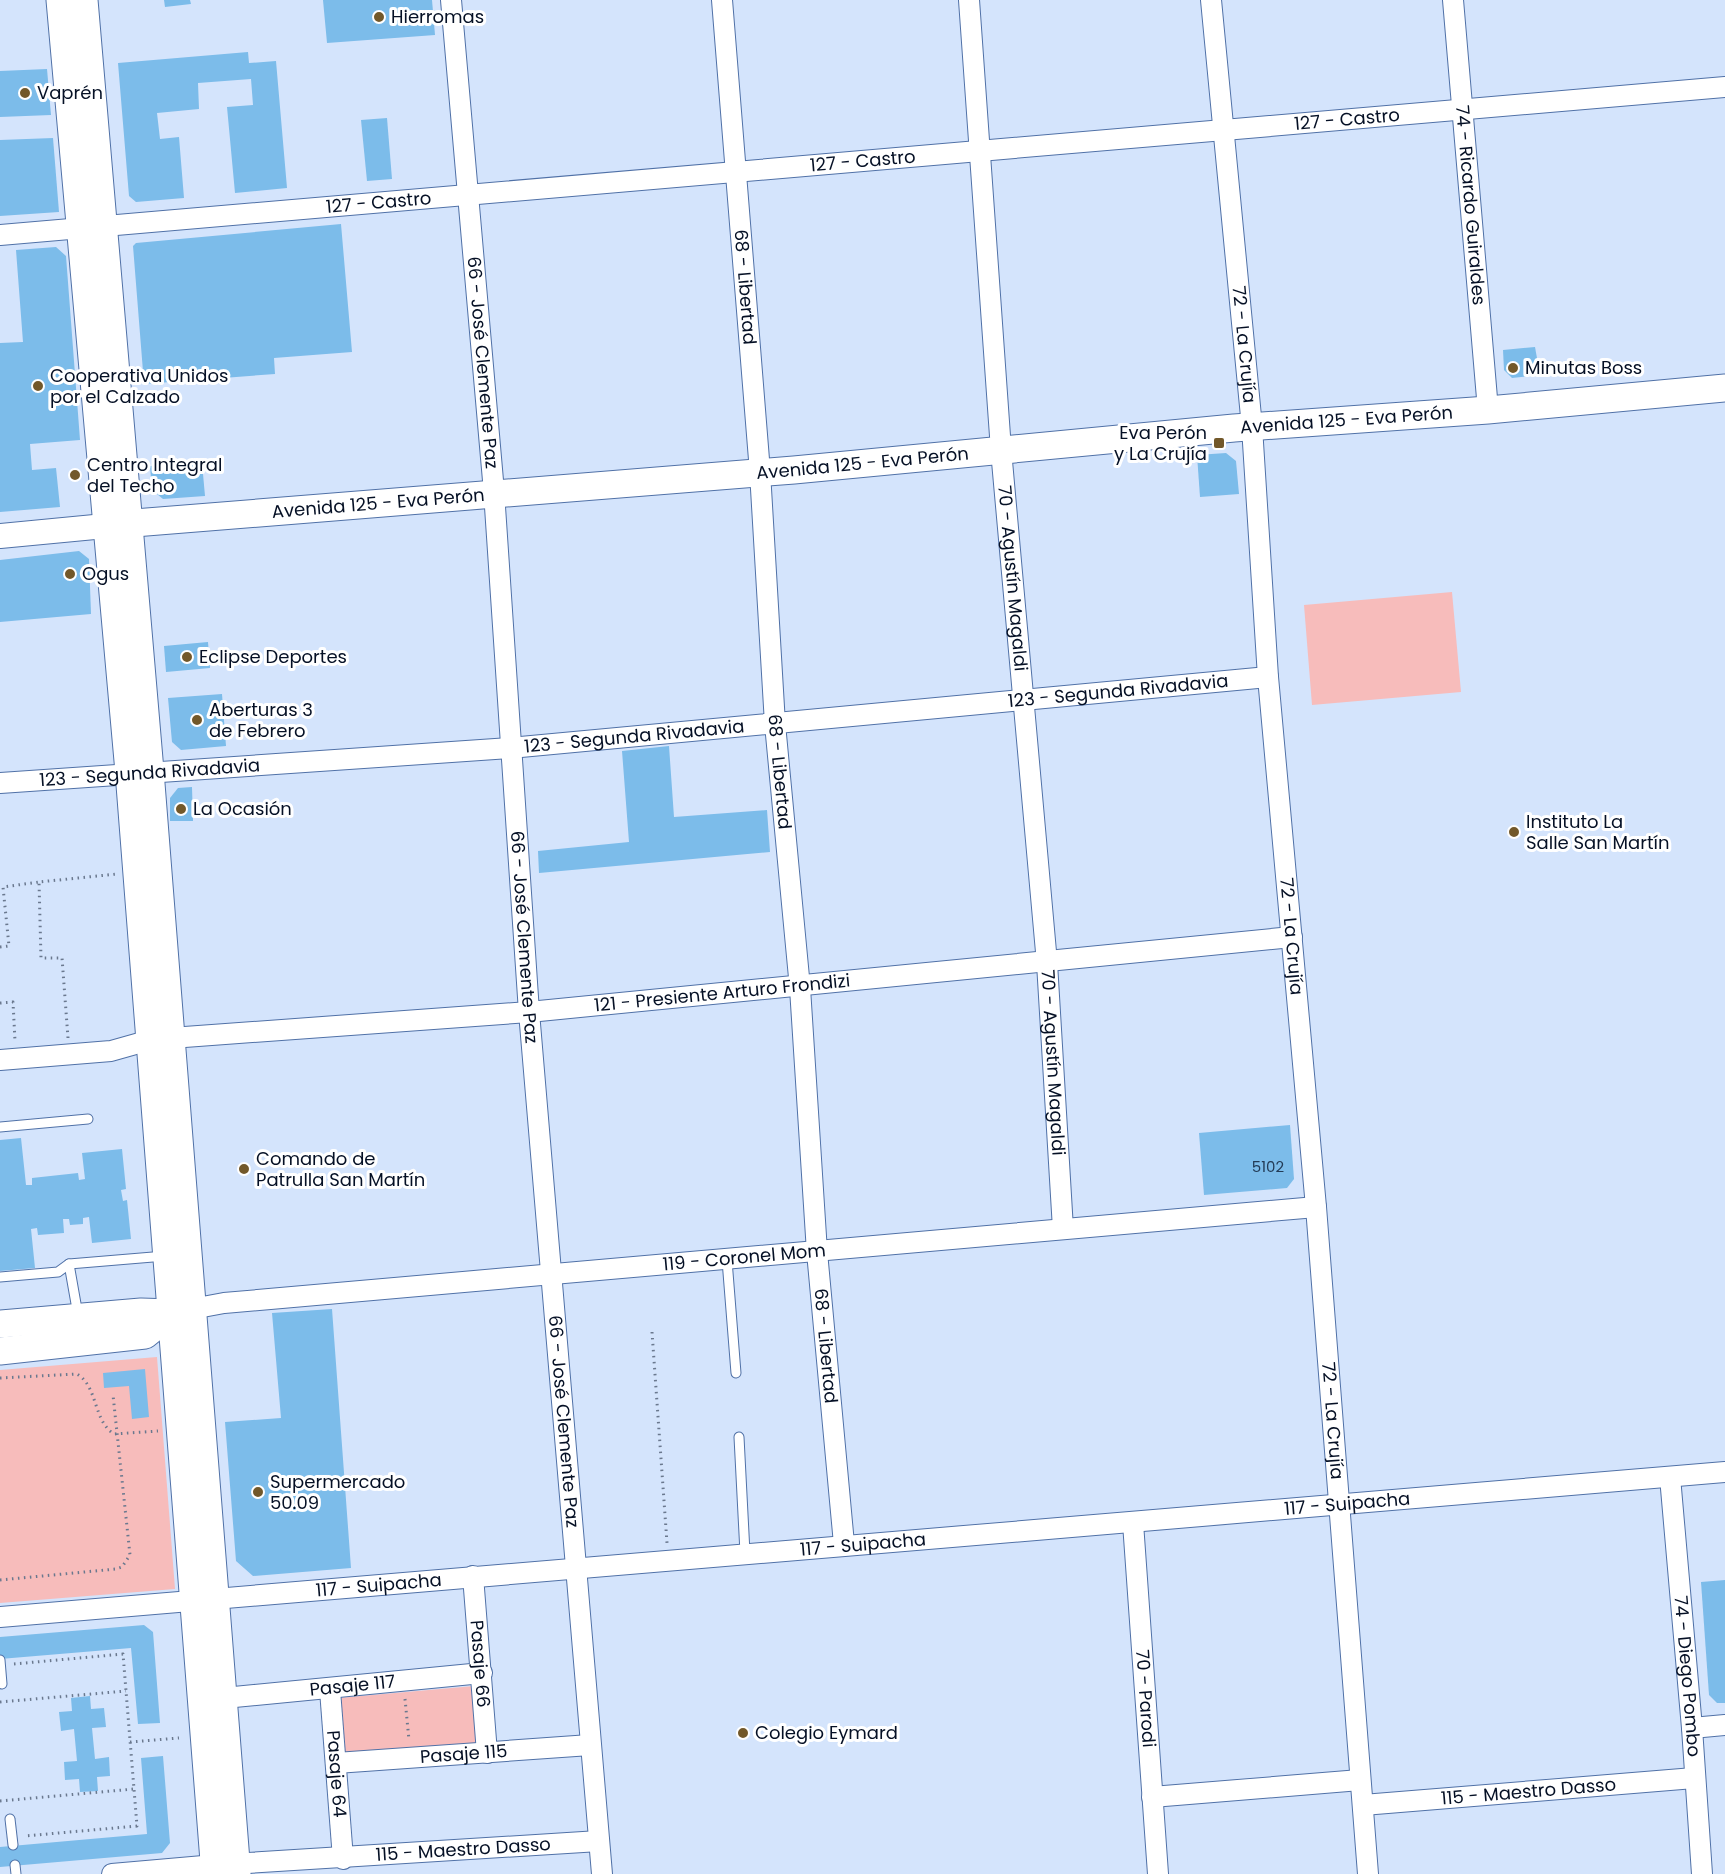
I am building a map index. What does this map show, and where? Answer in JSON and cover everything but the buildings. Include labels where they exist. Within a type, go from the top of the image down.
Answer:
[{"type":"main road","points":[[60,0],[93,228]]},
{"type":"main road","points":[[84,0],[93,228],[116,525],[140,772],[226,1870]]},
{"type":"main road","name":"Avenida 125 - Eva Perón","points":[[116,525],[494,492],[760,472],[1252,427],[1488,410],[1725,388]]},
{"type":"main road","points":[[160,1039],[167,1256],[182,1310],[180,1430],[206,1600],[224,1698],[226,1870]]},
{"type":"main road","points":[[0,1350],[145,1335],[182,1310]]},
{"type":"main road","name":"119 - Coronel Mom","points":[[0,1324],[182,1310]]},
{"type":"street","name":"66 - José Clemente Paz","points":[[451,0],[494,492],[510,748],[550,1274],[578,1567],[590,1745],[602,1874]]},
{"type":"street","name":"68 - Libertad","points":[[722,0],[760,472],[775,724],[800,988],[817,1252],[844,1544]]},
{"type":"street","name":"70 - Agustín Magaldi","points":[[969,0],[1001,450],[1047,963],[1064,1229]]},
{"type":"street","name":"72 - La Crujía","points":[[1211,0],[1252,427],[1268,677],[1316,1208],[1368,1874]]},
{"type":"street","name":"74 - Ricardo Guiraldes","points":[[1453,0],[1488,410]]},
{"type":"street","name":"127 - Castro","points":[[0,235],[980,150],[1223,132],[1725,87]]},
{"type":"street","name":"Avenida 125 - Eva Perón","points":[[0,536],[116,525]]},
{"type":"street","name":"123 - Segunda Rivadavia","points":[[0,783],[510,748],[1268,677]]},
{"type":"street","name":"121 - Presiente Arturo Frondizi","points":[[8,1060],[111,1051],[160,1039],[529,1012],[800,988],[1293,937]]},
{"type":"street","name":"119 - Coronel Mom","points":[[182,1310],[550,1274],[1316,1208]]},
{"type":"street","name":"117 - Suipacha","points":[[0,1617],[844,1544],[1133,1523],[1725,1472]]},
{"type":"street","name":"74 - Diego Pombo","points":[[1670,1477],[1702,1874]]},
{"type":"street","name":"70 - Parodi","points":[[1133,1523],[1158,1874]]},
{"type":"street","name":"Pasaje 66","points":[[473,1576],[487,1753]]},
{"type":"street","name":"Pasaje 117","points":[[224,1698],[330,1690],[482,1673]]},
{"type":"street","name":"Pasaje 64","points":[[330,1690],[344,1859]]},
{"type":"street","points":[[1692,1728],[1725,1725]]},
{"type":"street","name":"Pasaje 115","points":[[336,1762],[590,1745]]},
{"type":"street","name":"115 - Maestro Dasso","points":[[1363,1805],[1694,1778]]},
{"type":"street","points":[[1152,1797],[1360,1780]]},
{"type":"street","name":"115 - Maestro Dasso","points":[[112,1874],[226,1870],[344,1859],[599,1841]]},
{"type":"lane","points":[[0,1127],[88,1119]]},
{"type":"lane","points":[[0,1277],[58,1272],[69,1264],[167,1256]]},
{"type":"lane","points":[[727,1260],[736,1373]]},
{"type":"lane","points":[[69,1264],[78,1317]]},
{"type":"lane","points":[[739,1437],[745,1553]]},
{"type":"lane","points":[[0,1660],[2,1684]]},
{"type":"lane","points":[[10,1819],[13,1841]]},
{"type":"path","points":[[0,947],[9,946],[3,887],[119,874]]},
{"type":"path","points":[[39,882],[41,957],[62,958],[70,1054]]},
{"type":"path","points":[[0,1003],[13,1002],[8,1060]]},
{"type":"path","points":[[652,1332],[668,1559]]},
{"type":"path","points":[[0,1378],[77,1374],[85,1380],[106,1428],[118,1434],[180,1430]]},
{"type":"path","points":[[0,1580],[116,1569],[127,1563],[130,1555],[113,1395]]},
{"type":"path","points":[[1,1665],[123,1654],[137,1826],[13,1841]]},
{"type":"path","points":[[404,1681],[410,1757]]},
{"type":"path","points":[[0,1702],[126,1691]]},
{"type":"path","points":[[130,1742],[179,1738]]},
{"type":"path","points":[[0,1801],[134,1789]]},
{"type":"shaded area","points":[[1452,592],[1461,692],[1312,705],[1304,605]]},
{"type":"shaded area","points":[[157,1357],[175,1589],[0,1603],[0,1370]]},
{"type":"shaded area","points":[[474,1686],[478,1743],[341,1754],[338,1698]]},
{"type":"place","name":"Hierromas","points":[[379,17]]},
{"type":"place","name":"Vaprén","points":[[25,93]]},
{"type":"place","name":"Minutas Boss","points":[[1513,368]]},
{"type":"place","name":"Cooperativa Unidos por el Calzado","points":[[38,386]]},
{"type":"place","name":"Eva Perón y La Crujía","points":[[1219,443]]},
{"type":"place","name":"Centro Integral del Techo","points":[[75,475]]},
{"type":"place","name":"Ogus","points":[[70,574]]},
{"type":"place","name":"Eclipse Deportes","points":[[187,657]]},
{"type":"place","name":"Aberturas 3 de Febrero","points":[[197,720]]},
{"type":"place","name":"La Ocasión","points":[[181,809]]},
{"type":"place","name":"Instituto La Salle San Martín","points":[[1514,832]]},
{"type":"place","name":"Comando de Patrulla San Martín","points":[[244,1169]]},
{"type":"place","name":"Supermercado 50.09","points":[[258,1492]]},
{"type":"place","name":"Colegio Eymard","points":[[743,1733]]}]
